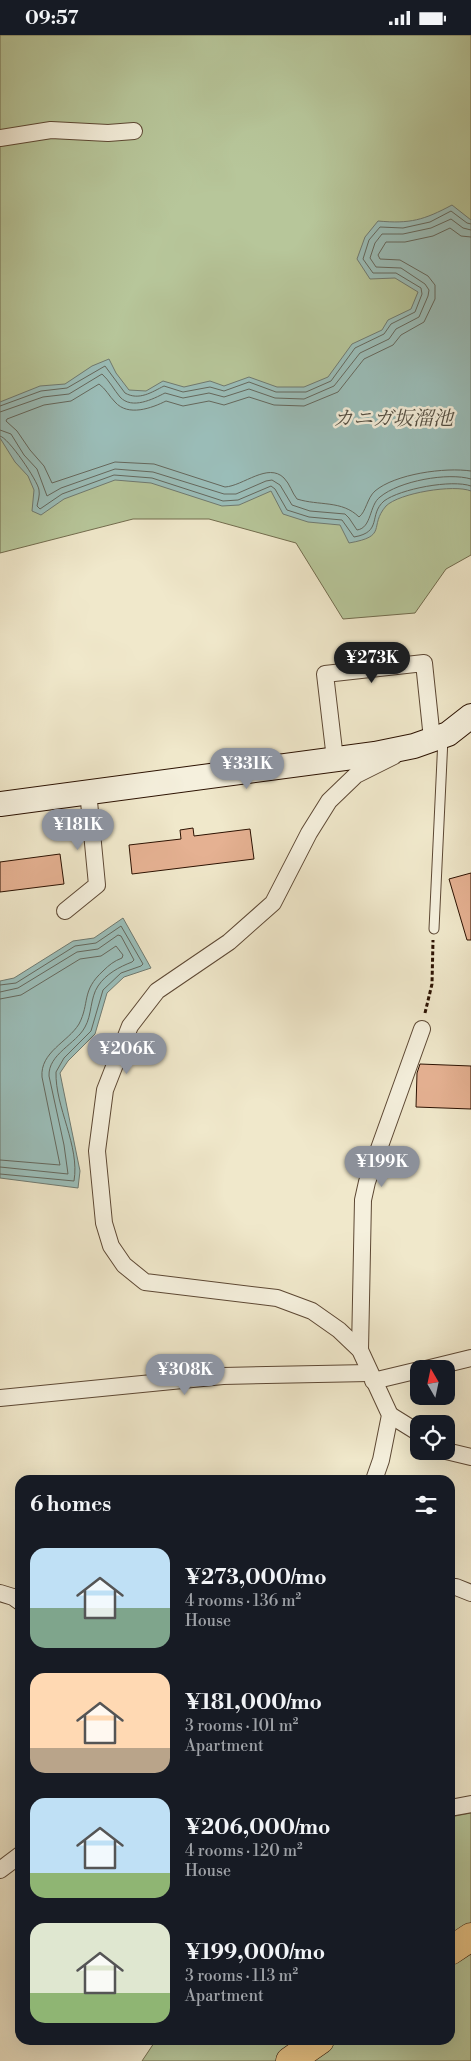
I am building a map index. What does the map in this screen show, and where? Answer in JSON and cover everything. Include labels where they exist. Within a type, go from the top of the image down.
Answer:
[{"type":"highway","points":[[455,1948],[471,1937]]},
{"type":"highway","points":[[290,2061],[313,2045]]},
{"type":"street","points":[[0,138],[51,130],[108,133],[134,131]]},
{"type":"street","points":[[334,759],[325,674],[424,663],[430,740]]},
{"type":"street","points":[[360,1350],[339,1330],[312,1311],[277,1298],[145,1282],[124,1265],[111,1245],[104,1223],[97,1151],[104,1090],[130,1026],[157,991],[229,942],[273,903],[309,833],[328,801],[356,775],[430,740],[471,717]]},
{"type":"street","points":[[0,804],[375,754],[430,740]]},
{"type":"street","points":[[65,911],[97,885],[88,791]]},
{"type":"street","points":[[410,1427],[390,1415],[360,1350],[363,1200],[367,1182],[422,1029]]},
{"type":"street","points":[[455,1362],[471,1358]]},
{"type":"street","points":[[0,1398],[223,1376],[371,1377],[410,1372]]},
{"type":"street","points":[[376,1475],[381,1460],[390,1415]]},
{"type":"street","points":[[455,1453],[471,1457]]},
{"type":"street","points":[[455,1587],[471,1593]]},
{"type":"street","points":[[0,1593],[15,1599]]},
{"type":"street","points":[[455,1806],[471,1804]]},
{"type":"street","points":[[0,1870],[15,1859]]},
{"type":"lane","points":[[430,740],[434,929]]},
{"type":"path","points":[[422,1029],[432,984],[434,929]]},
{"type":"green space","points":[[0,35],[471,35],[471,555],[446,569],[415,613],[343,619],[296,543],[209,519],[133,519],[0,553]]},
{"type":"green space","points":[[471,1813],[471,2061],[142,2061],[153,2045],[455,2045],[455,1816]]},
{"type":"water","name":"カニガ坂溜池","points":[[452,205],[471,220],[471,491],[440,489],[402,497],[386,506],[378,520],[374,534],[349,543],[340,525],[308,522],[283,514],[271,491],[239,505],[222,506],[151,483],[115,480],[64,499],[41,515],[32,511],[34,490],[28,476],[15,462],[0,438],[0,402],[40,386],[65,384],[92,366],[109,359],[116,373],[129,390],[146,391],[163,381],[184,387],[210,381],[224,386],[249,377],[277,387],[304,387],[328,377],[352,344],[382,330],[388,320],[411,309],[418,292],[395,278],[370,279],[357,259],[365,237],[378,221],[399,222],[416,220]]},
{"type":"water","points":[[123,918],[151,968],[124,977],[107,993],[95,1034],[68,1061],[60,1073],[80,1171],[78,1188],[0,1178],[0,981],[14,978],[73,941],[94,938]]},
{"type":"building","points":[[193,828],[194,836],[250,829],[254,859],[132,874],[129,845],[181,839],[180,830]]},
{"type":"building","points":[[60,854],[64,884],[0,892],[0,862]]},
{"type":"building","points":[[471,873],[471,940],[467,940],[449,879]]},
{"type":"building","points":[[420,1064],[471,1066],[471,1109],[416,1107],[417,1073]]}]
